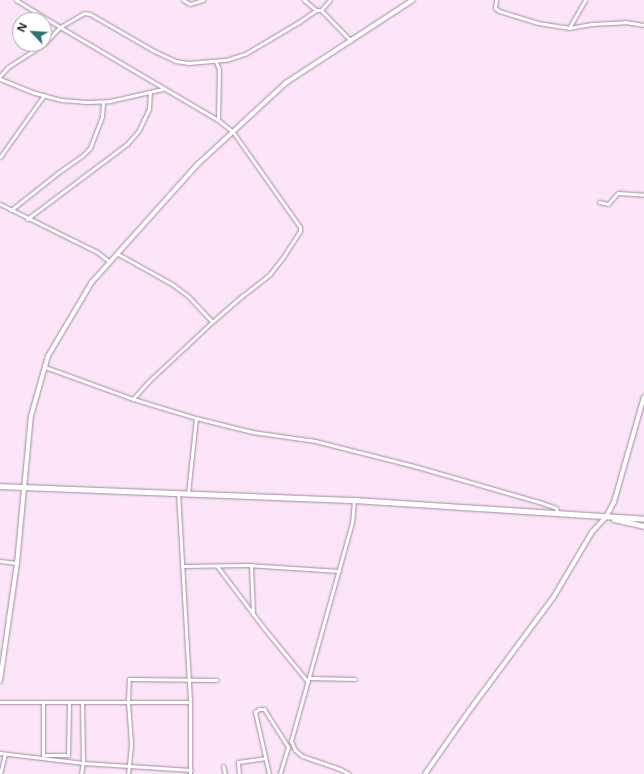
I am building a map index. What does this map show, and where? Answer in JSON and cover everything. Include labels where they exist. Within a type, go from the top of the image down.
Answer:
[{"type":"main road","points":[[0,486],[354,500],[644,519]]},
{"type":"main road","points":[[606,517],[644,526]]},
{"type":"street","points":[[16,0],[163,89],[218,120],[233,132],[300,227],[300,231],[284,256],[269,275],[212,322],[149,381],[134,399]]},
{"type":"street","points":[[183,0],[190,4],[203,0]]},
{"type":"street","points":[[304,0],[316,10]]},
{"type":"street","points":[[321,10],[330,0]]},
{"type":"street","points":[[0,681],[17,563],[26,486],[31,416],[48,356],[92,282],[198,164],[287,82],[413,0]]},
{"type":"street","points":[[496,0],[495,8],[498,11],[538,23],[569,28],[592,24],[625,22],[644,25]]},
{"type":"street","points":[[569,28],[585,0]]},
{"type":"street","points":[[163,89],[103,102],[62,100],[44,95],[0,78],[8,67],[44,44],[60,27],[84,13],[90,14],[154,51],[175,61],[189,63],[216,62],[245,54],[299,22],[316,10],[321,10],[351,41]]},
{"type":"street","points":[[216,62],[218,69],[218,120]]},
{"type":"street","points":[[27,219],[127,144],[139,130],[149,109],[150,92]]},
{"type":"street","points":[[0,157],[44,95]]},
{"type":"street","points":[[11,210],[90,148],[102,117],[103,102]]},
{"type":"street","points":[[599,202],[608,204],[618,193],[644,195]]},
{"type":"street","points":[[0,204],[27,219],[97,252],[110,262]]},
{"type":"street","points":[[118,254],[172,284],[189,297],[212,322]]},
{"type":"street","points":[[45,367],[134,399],[196,418],[252,432],[316,441],[414,466],[539,502],[556,508],[558,514]]},
{"type":"street","points":[[425,774],[468,711],[553,598],[592,532],[606,517],[614,502],[644,397]]},
{"type":"street","points":[[188,493],[196,418]]},
{"type":"street","points":[[178,492],[189,678],[190,774]]},
{"type":"street","points":[[349,774],[340,769],[302,756],[293,748],[291,741],[352,523],[354,500]]},
{"type":"street","points":[[0,561],[17,563]]},
{"type":"street","points":[[182,566],[251,565],[339,571]]},
{"type":"street","points":[[251,565],[253,614]]},
{"type":"street","points":[[217,566],[253,614],[308,680]]},
{"type":"street","points":[[128,774],[131,743],[128,679],[189,678],[217,680]]},
{"type":"street","points":[[308,680],[355,679]]},
{"type":"street","points":[[0,702],[190,702]]},
{"type":"street","points":[[43,702],[43,755],[68,755],[69,702]]},
{"type":"street","points":[[81,774],[83,763],[82,702]]},
{"type":"street","points":[[269,774],[255,712],[259,709],[264,709],[288,747],[280,774]]},
{"type":"street","points":[[0,753],[83,763],[191,770]]},
{"type":"street","points":[[0,774],[5,754]]},
{"type":"street","points":[[239,774],[238,762],[265,758]]},
{"type":"street","points":[[223,766],[225,774]]}]
